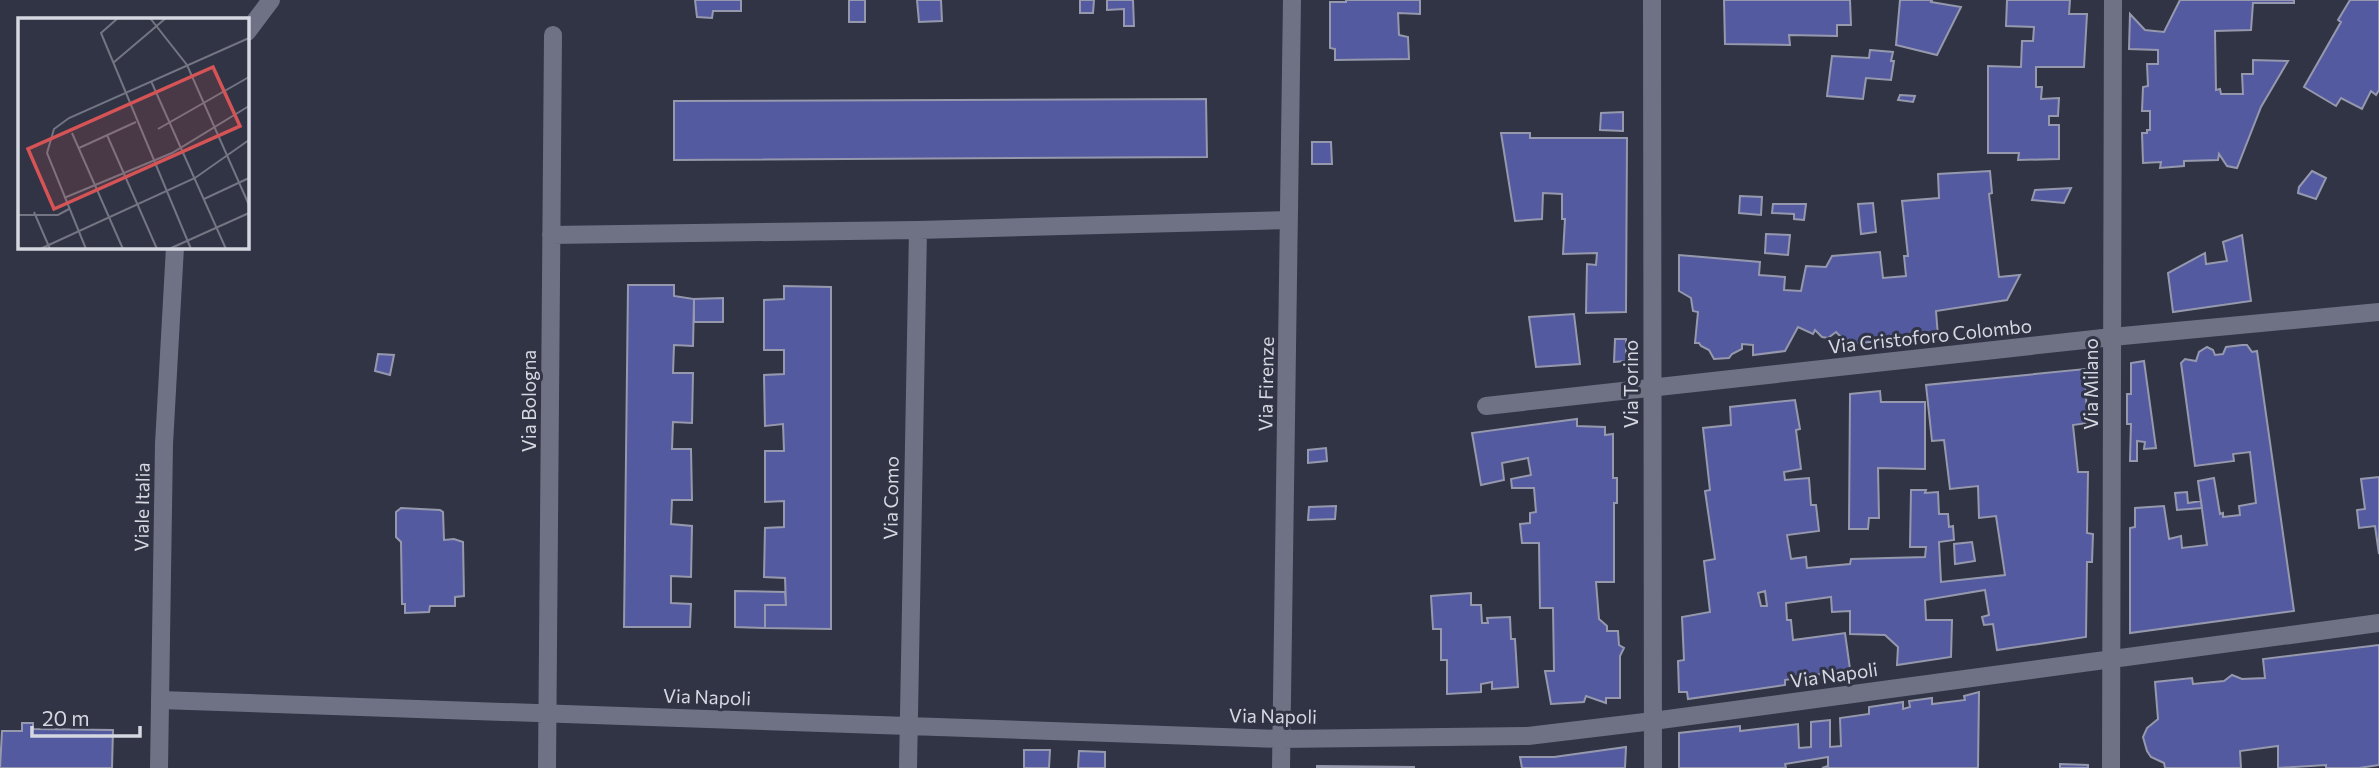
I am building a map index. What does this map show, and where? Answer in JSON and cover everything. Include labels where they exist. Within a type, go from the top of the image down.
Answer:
[{"type":"street","points":[[248,31],[271,0]]},
{"type":"street","name":"Via Firenze","points":[[1281,768],[1292,0]]},
{"type":"street","name":"Via Torino","points":[[1652,0],[1653,768]]},
{"type":"street","name":"Via Milano","points":[[2111,768],[2113,0]]},
{"type":"street","name":"Via Bologna","points":[[547,768],[553,34]]},
{"type":"street","points":[[551,235],[918,230],[1289,220]]},
{"type":"street","name":"Via Como","points":[[908,768],[918,230]]},
{"type":"street","name":"Viale Italia","points":[[159,768],[164,444],[175,248]]},
{"type":"street","name":"Via Cristoforo Colombo","points":[[1486,406],[2112,337],[2379,312]]},
{"type":"street","name":"Via Napoli","points":[[160,699],[1281,739],[1528,736],[2379,623]]},
{"type":"building","points":[[695,0],[741,0],[741,11],[713,11],[712,18],[697,17]]},
{"type":"building","points":[[849,0],[865,0],[865,22],[849,22]]},
{"type":"building","points":[[917,0],[941,0],[942,21],[919,22]]},
{"type":"building","points":[[1080,0],[1094,0],[1093,13],[1080,13]]},
{"type":"building","points":[[1107,0],[1133,0],[1134,26],[1124,26],[1124,9],[1107,10]]},
{"type":"building","points":[[1420,0],[1420,14],[1398,13],[1399,35],[1408,37],[1409,59],[1335,60],[1335,49],[1330,48],[1330,2]]},
{"type":"building","points":[[1724,0],[1850,0],[1851,25],[1837,25],[1837,36],[1789,35],[1790,45],[1725,44]]},
{"type":"building","points":[[1900,0],[1932,0],[1931,2],[1961,7],[1937,55],[1896,45]]},
{"type":"building","points":[[2007,0],[2070,0],[2069,14],[2087,14],[2084,67],[2036,67],[2036,87],[2042,87],[2041,99],[2059,98],[2058,116],[2049,116],[2049,125],[2059,125],[2059,159],[2018,160],[2019,153],[1988,153],[1988,66],[2021,67],[2022,41],[2033,41],[2034,27],[2006,26]]},
{"type":"building","points":[[2180,0],[2294,0],[2294,3],[2253,3],[2251,30],[2215,31],[2216,90],[2220,89],[2221,94],[2243,94],[2242,74],[2253,74],[2253,60],[2288,61],[2261,107],[2237,168],[2227,166],[2219,154],[2218,160],[2184,161],[2184,166],[2160,168],[2161,162],[2143,163],[2142,133],[2150,130],[2150,111],[2142,111],[2143,87],[2148,86],[2147,64],[2158,64],[2158,50],[2129,49],[2130,14],[2145,30],[2164,32]]},
{"type":"building","points":[[2350,0],[2379,0],[2379,90],[2376,95],[2371,91],[2362,109],[2341,98],[2336,106],[2304,87],[2341,22],[2338,20]]},
{"type":"building","points":[[1870,50],[1893,52],[1891,80],[1866,78],[1863,99],[1827,96],[1832,56],[1869,58]]},
{"type":"building","points":[[1900,95],[1915,96],[1913,102],[1898,100]]},
{"type":"building","points":[[1206,99],[1207,157],[674,160],[674,101]]},
{"type":"building","points":[[1623,112],[1623,131],[1600,130],[1601,113]]},
{"type":"building","points":[[1501,133],[1530,133],[1530,138],[1627,138],[1626,312],[1586,313],[1587,264],[1596,265],[1597,253],[1563,254],[1565,219],[1562,219],[1562,194],[1543,193],[1542,219],[1515,221]]},
{"type":"building","points":[[1312,142],[1331,142],[1332,164],[1312,164]]},
{"type":"building","points":[[1990,171],[1992,193],[1989,194],[1999,277],[2020,275],[2007,300],[1936,311],[1938,336],[1848,344],[1836,332],[1828,338],[1822,337],[1815,330],[1813,334],[1798,327],[1785,351],[1753,355],[1753,345],[1742,344],[1742,349],[1729,358],[1714,359],[1709,350],[1695,343],[1698,312],[1693,311],[1691,298],[1679,291],[1679,255],[1760,262],[1759,275],[1785,277],[1784,290],[1801,291],[1806,266],[1826,267],[1832,256],[1880,252],[1883,278],[1906,276],[1904,256],[1908,256],[1902,201],[1939,198],[1938,174]]},
{"type":"building","points":[[2312,171],[2326,178],[2316,199],[2298,193],[2299,187]]},
{"type":"building","points":[[2071,188],[2064,203],[2032,200],[2035,190]]},
{"type":"building","points":[[1740,196],[1762,197],[1761,215],[1739,213]]},
{"type":"building","points":[[1873,203],[1876,232],[1861,234],[1858,204]]},
{"type":"building","points":[[1773,204],[1806,204],[1804,220],[1794,219],[1794,214],[1772,213]]},
{"type":"building","points":[[1766,234],[1790,235],[1788,255],[1765,253]]},
{"type":"building","points":[[2242,235],[2251,301],[2173,312],[2168,273],[2205,253],[2206,264],[2227,261],[2223,242]]},
{"type":"building","points":[[628,285],[674,285],[674,296],[694,299],[693,346],[674,345],[673,373],[693,373],[692,423],[673,422],[672,449],[691,449],[692,500],[672,500],[671,524],[692,526],[691,577],[671,576],[671,603],[691,604],[690,627],[624,627]]},
{"type":"building","points":[[784,286],[831,287],[831,629],[765,628],[765,605],[786,605],[785,578],[764,577],[765,528],[784,527],[784,501],[765,502],[765,451],[784,451],[783,424],[765,426],[764,375],[784,374],[784,350],[764,350],[764,300],[784,299]]},
{"type":"building","points":[[723,298],[723,322],[694,322],[694,299]]},
{"type":"building","points":[[1574,314],[1580,364],[1536,367],[1529,317]]},
{"type":"building","points":[[1615,339],[1626,339],[1626,361],[1614,362]]},
{"type":"building","points":[[2247,345],[2252,352],[2257,351],[2294,611],[2130,633],[2130,528],[2135,527],[2135,508],[2164,506],[2169,539],[2181,536],[2182,548],[2207,545],[2198,481],[2214,478],[2220,514],[2223,513],[2223,517],[2240,515],[2239,506],[2256,503],[2250,452],[2233,454],[2234,461],[2195,466],[2181,363],[2185,359],[2196,361],[2199,352],[2207,347],[2213,350],[2215,355],[2223,354],[2226,347]]},
{"type":"building","points":[[378,354],[394,355],[390,375],[375,371]]},
{"type":"building","points":[[2144,361],[2156,448],[2144,449],[2145,442],[2137,441],[2137,461],[2130,461],[2131,424],[2127,424],[2127,394],[2131,394],[2131,363]]},
{"type":"building","points":[[2085,369],[2087,423],[2073,425],[2078,472],[2088,472],[2087,533],[2093,534],[2092,562],[2087,562],[2086,637],[1997,650],[1993,624],[1984,625],[1982,617],[1989,615],[1985,590],[1925,600],[1926,620],[1952,620],[1951,657],[1897,665],[1898,647],[1885,635],[1850,634],[1850,611],[1832,612],[1831,597],[1786,603],[1787,620],[1791,620],[1793,640],[1845,633],[1850,669],[1785,680],[1785,685],[1688,699],[1687,692],[1679,692],[1678,661],[1684,660],[1682,617],[1710,612],[1704,561],[1715,559],[1705,491],[1710,490],[1703,428],[1731,425],[1730,407],[1795,400],[1800,429],[1796,430],[1801,469],[1784,472],[1785,480],[1809,478],[1811,505],[1816,505],[1819,531],[1787,535],[1791,559],[1806,557],[1807,568],[1850,564],[1851,559],[1925,557],[1926,547],[1910,547],[1911,490],[1926,490],[1925,493],[1938,492],[1939,514],[1948,514],[1949,527],[1953,526],[1954,540],[1939,542],[1941,582],[2005,575],[1996,516],[1979,518],[1978,486],[1950,489],[1944,440],[1932,441],[1926,385]],"holes":[[[1765,591],[1767,606],[1761,606],[1758,593]]]},
{"type":"building","points":[[1880,391],[1881,402],[1925,402],[1925,469],[1878,468],[1879,518],[1869,518],[1868,529],[1849,529],[1850,394]]},
{"type":"building","points":[[1577,419],[1577,426],[1605,427],[1605,435],[1613,434],[1613,478],[1617,478],[1617,503],[1614,503],[1614,582],[1596,582],[1599,619],[1607,626],[1607,631],[1618,631],[1619,645],[1624,648],[1620,656],[1620,698],[1606,698],[1606,703],[1586,696],[1584,702],[1551,704],[1545,671],[1554,671],[1553,608],[1540,608],[1539,543],[1522,543],[1520,524],[1530,523],[1530,513],[1536,512],[1534,488],[1512,488],[1511,479],[1531,475],[1528,458],[1502,463],[1504,480],[1481,485],[1472,433]]},
{"type":"building","points":[[1326,448],[1327,461],[1308,463],[1308,450]]},
{"type":"building","points":[[2379,477],[2379,554],[2375,526],[2359,528],[2357,510],[2365,509],[2361,479]]},
{"type":"building","points":[[2187,492],[2188,503],[2201,501],[2202,508],[2177,510],[2175,493]]},
{"type":"building","points":[[1336,506],[1335,519],[1308,520],[1309,507]]},
{"type":"building","points":[[401,508],[440,510],[443,512],[444,540],[463,542],[464,596],[455,597],[455,606],[430,606],[429,612],[405,613],[405,604],[402,604],[401,542],[396,537],[396,512]]},
{"type":"building","points":[[1972,542],[1975,561],[1955,564],[1954,544]]},
{"type":"building","points":[[735,591],[785,592],[786,605],[765,605],[765,628],[735,627]]},
{"type":"building","points":[[1471,593],[1471,605],[1481,605],[1482,623],[1488,623],[1487,618],[1510,617],[1511,639],[1515,639],[1518,687],[1492,689],[1492,682],[1481,684],[1481,692],[1447,694],[1447,660],[1441,660],[1441,629],[1433,629],[1431,596]]},
{"type":"building","points":[[2379,645],[2379,765],[2359,768],[2326,768],[2326,765],[2278,768],[2278,746],[2240,751],[2241,768],[2165,768],[2164,763],[2151,757],[2147,751],[2143,737],[2147,728],[2158,719],[2155,682],[2192,678],[2193,684],[2224,681],[2232,675],[2242,679],[2265,678],[2263,659]]},
{"type":"building","points":[[1979,692],[1978,768],[1822,768],[1828,766],[1828,757],[1785,764],[1786,768],[1679,768],[1679,733],[1740,726],[1740,731],[1798,724],[1799,748],[1811,747],[1811,722],[1830,720],[1830,747],[1841,746],[1840,718],[1869,714],[1869,707],[1903,702],[1903,709],[1910,707],[1909,701],[1932,698],[1932,704],[1965,700],[1964,696]]},
{"type":"building","points":[[22,723],[33,723],[33,729],[113,730],[112,768],[0,768],[2,731],[22,731]]},
{"type":"building","points":[[1626,747],[1625,768],[1522,768],[1520,757],[1554,757]]},
{"type":"building","points":[[1024,750],[1050,750],[1049,768],[1024,768]]},
{"type":"building","points":[[1079,751],[1105,752],[1105,768],[1078,768]]},
{"type":"building","points":[[2060,764],[2088,765],[2088,768],[2060,768]]},
{"type":"building","points":[[1317,766],[1415,767],[1317,768]]}]
